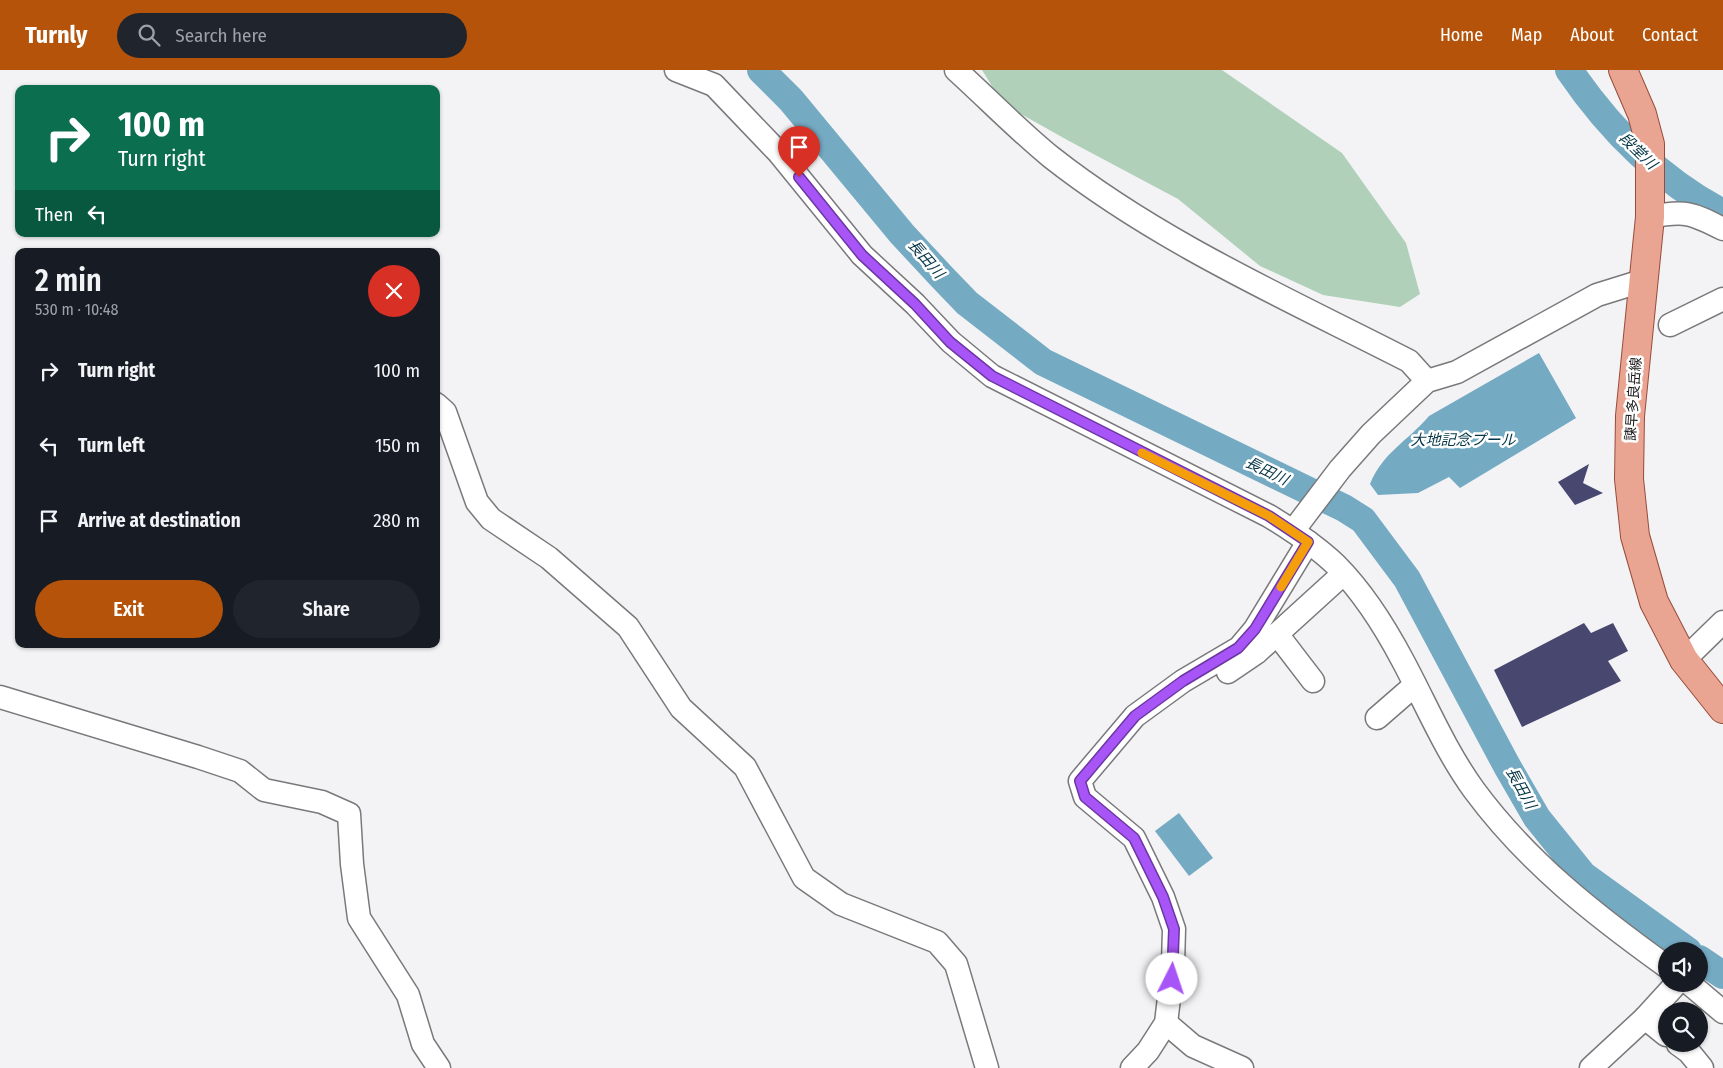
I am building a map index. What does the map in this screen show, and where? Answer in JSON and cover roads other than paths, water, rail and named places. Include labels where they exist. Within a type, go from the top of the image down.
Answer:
[{"type":"main road","name":"諫早多良岳線","points":[[1623,70],[1642,114],[1650,144],[1650,207],[1630,416],[1629,478],[1634,527],[1654,602],[1684,660],[1723,708]]},
{"type":"street","points":[[676,70],[714,85],[779,153],[862,255],[915,304],[950,342],[992,376],[1301,532],[1336,565],[1368,604],[1403,660],[1435,727],[1474,790],[1538,865],[1593,912],[1658,960]]},
{"type":"street","points":[[956,70],[1051,156],[1109,198],[1158,230],[1409,361],[1427,381]]},
{"type":"street","points":[[1650,207],[1697,215],[1723,229]]},
{"type":"street","points":[[1132,1068],[1148,1051],[1166,1023],[1173,965],[1174,929],[1163,897],[1134,838],[1085,797],[1080,781],[1135,716],[1183,681],[1238,648],[1255,629],[1301,532],[1340,469],[1371,434],[1427,381],[1457,372],[1597,295],[1642,281]]},
{"type":"street","points":[[1670,325],[1723,300]]},
{"type":"street","points":[[440,408],[445,412],[477,502],[491,519],[549,558],[628,627],[681,708],[745,767],[804,878],[841,904],[936,942],[956,964],[987,1068]]},
{"type":"street","points":[[1214,681],[1256,653],[1343,574]]},
{"type":"street","points":[[1684,660],[1723,622]]},
{"type":"street","points":[[1277,634],[1312,681]]},
{"type":"street","points":[[1377,718],[1415,685]]},
{"type":"street","points":[[0,697],[240,771],[264,790],[322,802],[350,814],[352,864],[359,918],[408,995],[424,1044],[438,1068]]},
{"type":"street","points":[[1592,1068],[1645,1018],[1669,992]]},
{"type":"street","points":[[1699,992],[1723,1012]]},
{"type":"street","points":[[1645,1018],[1658,1028]]},
{"type":"street","points":[[1166,1023],[1193,1046],[1242,1068]]},
{"type":"street","points":[[1689,1052],[1702,1068]]},
{"type":"water","name":"大地記念プール","points":[[1539,353],[1576,418],[1460,488],[1449,477],[1418,493],[1378,495],[1370,484],[1375,473],[1389,455],[1429,416]]},
{"type":"water","points":[[1179,813],[1213,858],[1189,876],[1155,831]]},
{"type":"waterway","name":"長田川","points":[[761,70],[791,100],[902,234],[967,303],[1043,362],[1344,508],[1363,520],[1407,579],[1507,766],[1537,818],[1583,875],[1676,942]]},
{"type":"waterway","name":"段堂川","points":[[1569,70],[1601,113],[1637,151],[1678,185],[1723,213]]},
{"type":"waterway","name":"長田川","points":[[1708,965],[1723,975]]}]
